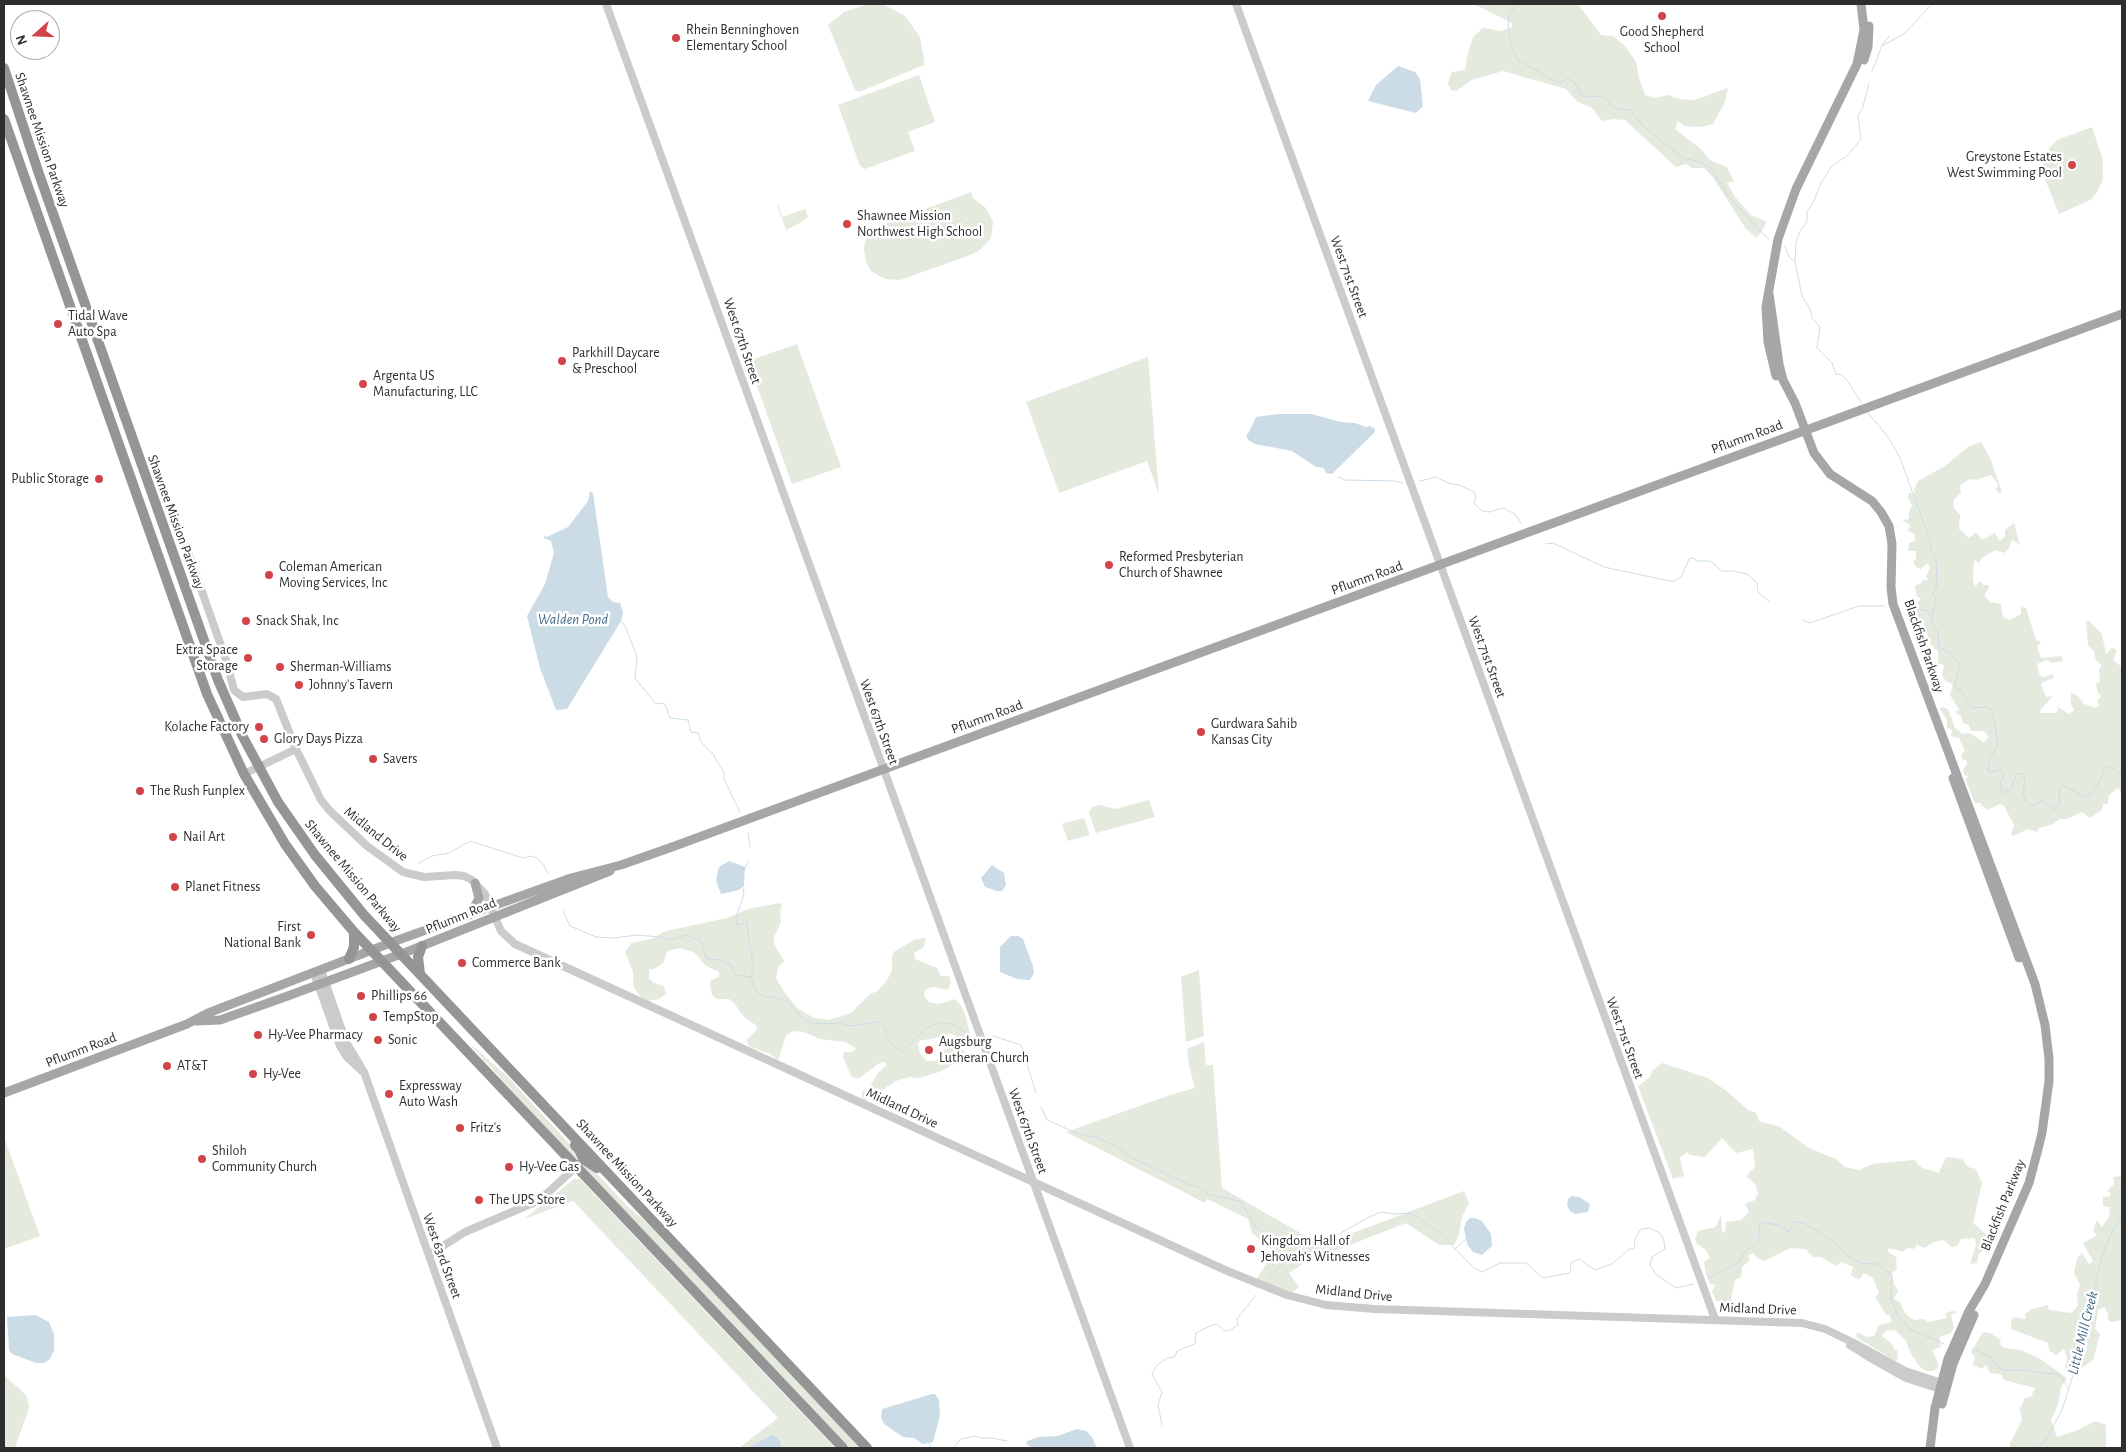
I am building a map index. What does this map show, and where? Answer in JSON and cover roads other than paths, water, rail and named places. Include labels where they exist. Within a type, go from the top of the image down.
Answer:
[{"type":"highway","name":"Shawnee Mission Parkway","points":[[4,68],[39,174],[209,656],[232,714],[258,767],[305,841],[350,898],[390,943],[868,1448]]},
{"type":"highway","name":"Shawnee Mission Parkway","points":[[4,119],[197,667],[216,715],[244,774],[297,862],[354,932],[579,1163],[842,1448]]},
{"type":"highway","points":[[109,416],[130,433]]},
{"type":"highway","points":[[118,439],[126,441],[137,451]]},
{"type":"highway","points":[[188,642],[209,656]]},
{"type":"highway","points":[[197,667],[218,680]]},
{"type":"highway","points":[[349,959],[354,947],[354,932]]},
{"type":"highway","points":[[420,974],[418,957],[422,946]]},
{"type":"highway","points":[[540,1102],[580,1151],[579,1163],[590,1162],[642,1209]]},
{"type":"main road","points":[[1856,72],[1864,30],[1861,4]]},
{"type":"main road","points":[[1856,72],[1866,55],[1869,38],[1867,4]]},
{"type":"main road","name":"Blackfish Parkway","points":[[1856,72],[1786,212],[1778,239],[1769,294],[1779,364],[1783,380],[1795,403],[1803,431],[1820,462],[1841,482],[1862,493],[1872,501],[1889,526],[1892,544],[1890,587],[1893,604],[1946,749],[1966,794],[2035,984],[2045,1025],[2049,1059],[2048,1089],[2042,1134],[2029,1183],[1977,1299],[1975,1312],[1943,1386],[1933,1424],[1930,1448]]},
{"type":"main road","name":"Pflumm Road","points":[[195,1021],[220,1020],[382,962],[593,879],[621,866],[2122,314]]},
{"type":"main road","name":"Pflumm Road","points":[[4,1093],[195,1021],[208,1013],[390,943],[571,878],[621,866]]},
{"type":"main road","points":[[470,915],[479,898],[476,883]]},
{"type":"main road","name":"Blackfish Parkway","points":[[1936,1448],[1943,1386]]},
{"type":"street","name":"West 67th Street","points":[[606,4],[1130,1448]]},
{"type":"street","name":"West 71st Street","points":[[1236,4],[1715,1319]]},
{"type":"street","name":"Midland Drive","points":[[186,546],[226,660],[234,690],[243,697],[267,694],[276,699],[296,749],[322,800],[330,811],[384,859],[403,872],[413,876],[424,877],[464,876],[476,883],[485,894],[501,931],[515,944],[1257,1284],[1306,1300],[1344,1306],[1390,1309],[1802,1323],[1824,1329],[1905,1371],[1943,1386]]},
{"type":"street","points":[[244,774],[296,749]]},
{"type":"street","name":"West 63rd Street","points":[[317,971],[340,1046],[347,1057],[364,1072],[497,1448]]},
{"type":"street","points":[[429,1256],[465,1232],[540,1200],[579,1163]]},
{"type":"water","points":[[1398,66],[1415,72],[1420,79],[1423,106],[1416,113],[1368,101],[1376,85]]},
{"type":"water","points":[[1278,414],[1311,414],[1341,422],[1355,423],[1366,427],[1370,426],[1375,429],[1375,432],[1330,474],[1326,473],[1324,468],[1316,467],[1292,451],[1255,444],[1248,440],[1246,435],[1256,417]]},
{"type":"water","name":"Walden Pond","points":[[590,491],[593,493],[608,597],[613,602],[620,603],[623,613],[621,621],[567,709],[556,710],[540,668],[527,616],[545,584],[554,553],[551,541],[544,538],[544,536],[547,537],[568,527],[588,501]]},
{"type":"water","points":[[729,861],[745,867],[744,886],[739,890],[721,894],[716,881],[718,870],[719,867]]},
{"type":"water","points":[[992,865],[1004,873],[1006,885],[1002,891],[985,887],[981,878]]},
{"type":"water","points":[[1011,936],[1018,936],[1023,939],[1033,966],[1034,973],[1030,980],[1017,979],[1000,972],[1000,947]]},
{"type":"water","points":[[1572,1196],[1579,1197],[1590,1204],[1588,1212],[1575,1214],[1570,1211],[1567,1206],[1568,1199]]},
{"type":"water","points":[[1470,1218],[1482,1221],[1491,1234],[1492,1246],[1482,1255],[1473,1252],[1467,1244],[1464,1229],[1466,1222]]},
{"type":"water","points":[[36,1315],[49,1322],[54,1334],[54,1350],[50,1359],[44,1363],[36,1363],[12,1354],[9,1350],[7,1317]]},
{"type":"water","points":[[935,1394],[939,1400],[940,1415],[933,1442],[923,1444],[914,1438],[903,1437],[884,1424],[881,1417],[882,1409]]},
{"type":"water","points":[[1077,1429],[1086,1431],[1092,1437],[1097,1448],[1032,1448],[1026,1444],[1027,1441],[1039,1437],[1057,1436]]},
{"type":"water","points":[[773,1434],[779,1438],[782,1448],[747,1448]]},
{"type":"waterway","points":[[1517,4],[1509,15],[1508,25],[1511,44],[1517,59],[1558,83],[1568,79],[1573,81],[1579,89],[1580,95],[1588,97],[1605,96],[1612,106],[1618,109],[1630,110],[1644,127],[1683,158],[1700,162],[1710,167],[1727,194],[1769,239]]},
{"type":"waterway","points":[[1872,71],[1882,46],[1905,33],[1931,5]]},
{"type":"waterway","points":[[1882,45],[1889,36]]},
{"type":"waterway","points":[[1862,404],[1849,383],[1842,375],[1836,374],[1832,363],[1817,348],[1820,327],[1812,318],[1810,309],[1802,296],[1795,262],[1796,242],[1800,231],[1807,222],[1807,212],[1821,183],[1832,166],[1848,155],[1861,139],[1858,115],[1862,110],[1869,84]]},
{"type":"waterway","points":[[1785,246],[1789,257],[1795,262]]},
{"type":"waterway","points":[[1867,412],[1889,438],[1900,458],[1930,540],[1930,548],[1936,557],[1937,585],[1933,593],[1936,600],[1931,621],[1938,633],[1939,647],[1950,652],[1960,664],[1954,687],[1962,691],[1971,708],[1987,707],[1993,712],[1998,744],[1989,760],[1988,771],[1994,772],[2000,769],[2004,775],[2000,783],[2002,793],[2012,788],[2016,774],[2022,773],[2025,781],[2023,792],[2025,801],[2031,806],[2041,801],[2055,809],[2060,804],[2059,792],[2061,786],[2068,787],[2084,797],[2092,793],[2101,780],[2103,769],[2111,766],[2120,774],[2122,773]]},
{"type":"waterway","points":[[1338,477],[1345,480],[1395,481],[1402,483]]},
{"type":"waterway","points":[[1420,481],[1436,477],[1448,483],[1459,485],[1474,492],[1476,496],[1474,503],[1482,511],[1490,512],[1503,508],[1515,514],[1522,524]]},
{"type":"waterway","points":[[1546,544],[1553,543],[1604,567],[1670,581],[1675,581],[1682,576],[1689,559],[1710,561],[1722,571],[1747,574],[1757,583],[1758,592],[1769,601]]},
{"type":"waterway","points":[[1803,620],[1810,623],[1859,606],[1884,606]]},
{"type":"waterway","points":[[1906,609],[1926,610],[1932,617]]},
{"type":"waterway","points":[[621,621],[625,626],[637,656],[635,678],[655,703],[665,704],[670,718],[688,720],[691,732],[698,733],[701,742],[713,754],[724,773],[724,779],[740,812]]},
{"type":"waterway","points":[[748,833],[750,847]]},
{"type":"waterway","points":[[419,863],[432,856],[449,853],[470,841],[523,858],[531,856],[537,858],[544,865],[548,874]]},
{"type":"waterway","points":[[744,870],[749,861]]},
{"type":"waterway","points":[[743,888],[744,894],[736,917],[737,925],[747,922],[754,968],[751,977],[756,991],[764,997],[774,997],[788,1002],[802,1018],[812,1024],[840,1023],[851,1026],[880,1022],[886,1028],[886,1038],[895,1048],[903,1052],[928,1027],[940,1022],[952,1024],[964,1031],[970,1040]]},
{"type":"waterway","points":[[563,911],[570,926],[596,937],[613,938],[638,935],[671,940],[686,935],[700,940],[707,959],[719,960],[731,965],[736,975],[751,977]]},
{"type":"waterway","points":[[993,1036],[1021,1045],[1036,1093]]},
{"type":"waterway","points":[[1041,1107],[1047,1120],[1079,1134],[1098,1138],[1121,1149],[1127,1155],[1187,1184],[1198,1187],[1210,1195],[1240,1201],[1256,1227],[1267,1237],[1287,1238],[1307,1253],[1313,1252],[1319,1243],[1326,1239],[1332,1238],[1381,1212],[1394,1214],[1411,1213],[1441,1234],[1474,1268],[1482,1272],[1500,1263],[1526,1263],[1543,1278],[1570,1273],[1571,1263],[1579,1259],[1595,1270],[1612,1264],[1629,1249],[1634,1249],[1635,1239],[1641,1229],[1650,1228],[1660,1233],[1665,1249],[1652,1257],[1650,1266],[1657,1275],[1676,1288],[1693,1284]]},
{"type":"waterway","name":"Little Mill Creek","points":[[2037,1448],[2045,1441],[2062,1410],[2080,1353],[2102,1256],[2111,1234],[2122,1215]]},
{"type":"waterway","points":[[1708,1278],[1740,1262],[1744,1253],[1758,1242],[1760,1222],[1778,1225],[1789,1232],[1794,1222],[1804,1223],[1829,1238],[1850,1258],[1862,1263],[1877,1264],[1889,1272],[1892,1278],[1891,1298],[1897,1314],[1910,1329],[1944,1344]]},
{"type":"waterway","points":[[1454,1250],[1466,1239]]},
{"type":"waterway","points":[[1269,1277],[1282,1264],[1299,1259],[1307,1253]]},
{"type":"waterway","points":[[1162,1425],[1158,1405],[1162,1392],[1152,1374],[1157,1365],[1167,1358],[1175,1357],[1177,1351],[1195,1344],[1196,1333],[1212,1325],[1217,1324],[1224,1331],[1238,1325],[1237,1319],[1256,1295]]},
{"type":"waterway","points":[[1972,1349],[1990,1356],[1996,1366],[2003,1370],[2026,1370],[2056,1374],[2062,1378],[2068,1388]]},
{"type":"waterway","points":[[953,1448],[961,1439],[975,1436],[1007,1441]]},
{"type":"waterway","points":[[929,1443],[931,1448]]},
{"type":"place","name":"Good Shepherd School","points":[[1662,16]]},
{"type":"place","name":"Rhein Benninghoven Elementary School","points":[[676,38]]},
{"type":"place","name":"Greystone Estates West Swimming Pool","points":[[2072,165]]},
{"type":"place","name":"Shawnee Mission Northwest High School","points":[[847,224]]},
{"type":"place","name":"Tidal Wave Auto Spa","points":[[58,324]]},
{"type":"place","name":"Parkhill Daycare & Preschool","points":[[562,361]]},
{"type":"place","name":"Argenta US Manufacturing, LLC","points":[[363,384]]},
{"type":"place","name":"Public Storage","points":[[99,479]]},
{"type":"place","name":"Reformed Presbyterian Church of Shawnee","points":[[1109,565]]},
{"type":"place","name":"Coleman American Moving Services, Inc","points":[[269,575]]},
{"type":"place","name":"Snack Shak, Inc","points":[[246,621]]},
{"type":"place","name":"Extra Space Storage","points":[[248,658]]},
{"type":"place","name":"Sherman-Williams","points":[[280,667]]},
{"type":"place","name":"Johnny's Tavern","points":[[299,685]]},
{"type":"place","name":"Kolache Factory","points":[[259,727]]},
{"type":"place","name":"Gurdwara Sahib Kansas City","points":[[1201,732]]},
{"type":"place","name":"Glory Days Pizza","points":[[264,739]]},
{"type":"place","name":"Savers","points":[[373,759]]},
{"type":"place","name":"The Rush Funplex","points":[[140,791]]},
{"type":"place","name":"Nail Art","points":[[173,837]]},
{"type":"place","name":"Planet Fitness","points":[[175,887]]},
{"type":"place","name":"First National Bank","points":[[311,935]]},
{"type":"place","name":"Commerce Bank","points":[[462,963]]},
{"type":"place","name":"Phillips 66","points":[[361,996]]},
{"type":"place","name":"TempStop","points":[[373,1017]]},
{"type":"place","name":"Hy-Vee Pharmacy","points":[[258,1035]]},
{"type":"place","name":"Sonic","points":[[378,1040]]},
{"type":"place","name":"Augsburg Lutheran Church","points":[[929,1050]]},
{"type":"place","name":"AT&T","points":[[167,1066]]},
{"type":"place","name":"Hy-Vee","points":[[253,1074]]},
{"type":"place","name":"Expressway Auto Wash","points":[[389,1094]]},
{"type":"place","name":"Fritz's","points":[[460,1128]]},
{"type":"place","name":"Shiloh Community Church","points":[[202,1159]]},
{"type":"place","name":"Hy-Vee Gas","points":[[509,1167]]},
{"type":"place","name":"The UPS Store","points":[[479,1200]]},
{"type":"place","name":"Kingdom Hall of Jehovah's Witnesses","points":[[1251,1249]]}]
